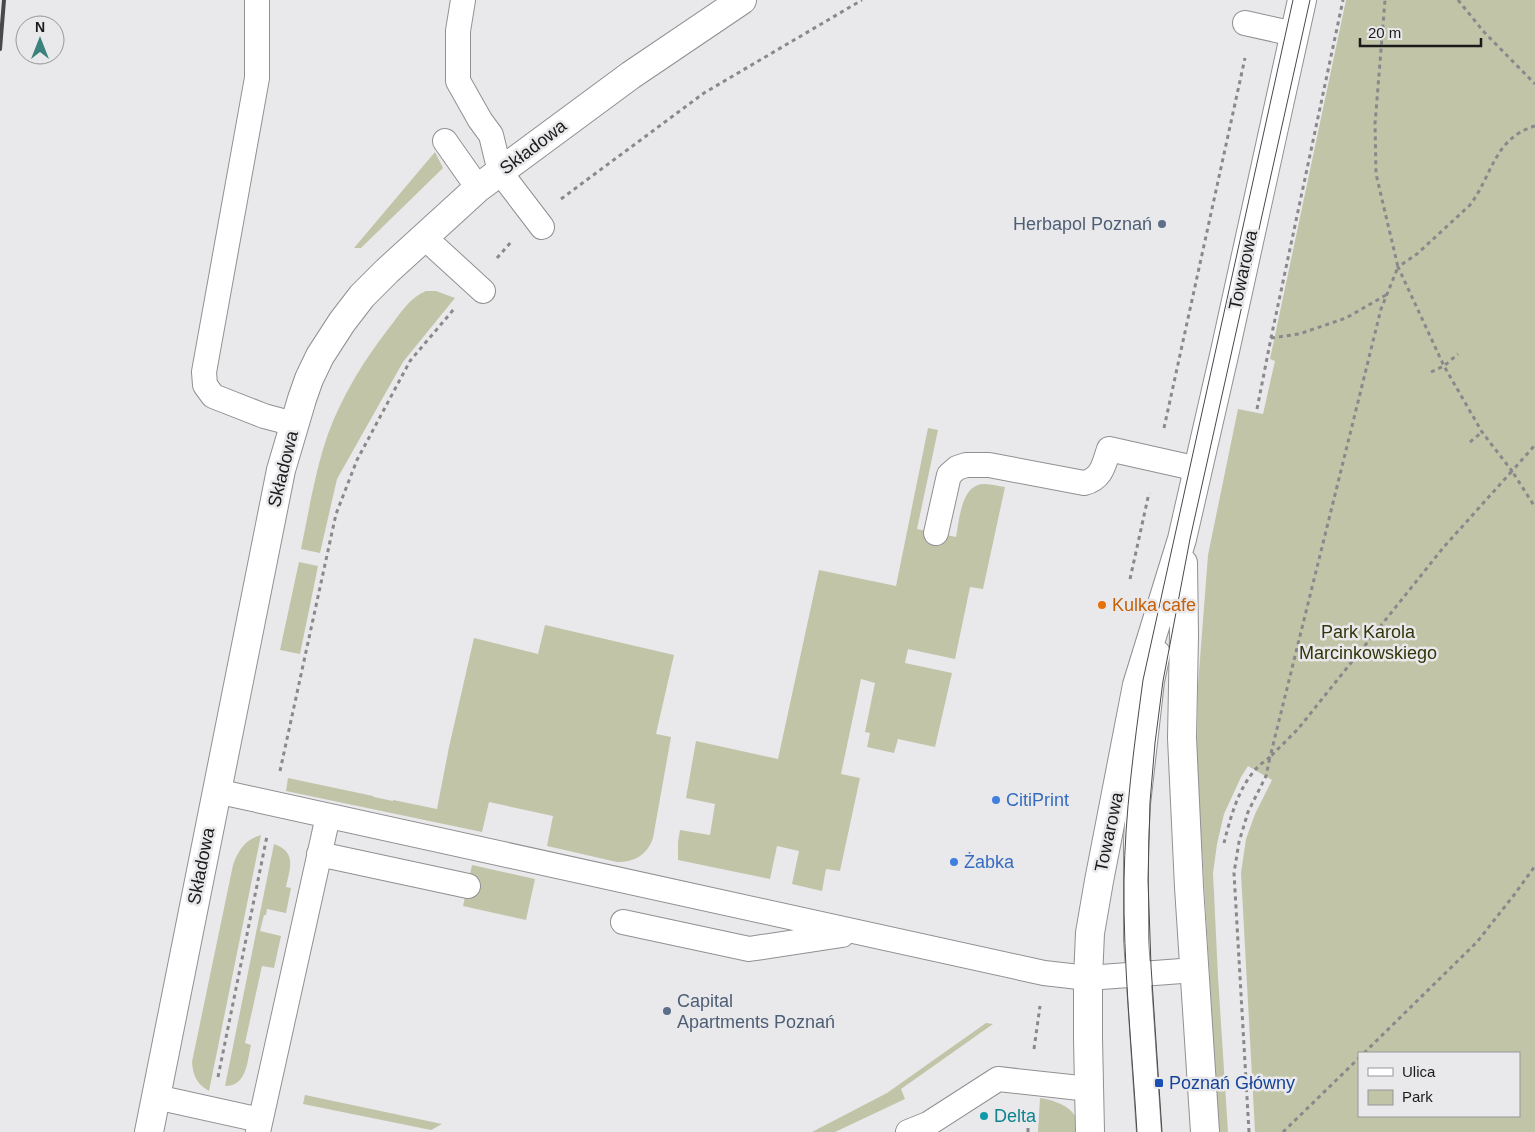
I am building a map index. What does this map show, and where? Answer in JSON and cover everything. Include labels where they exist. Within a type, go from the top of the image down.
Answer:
[{"type":"street","name":"Składowa","points":[[149,1132],[272,509],[294,424],[309,379],[328,341],[362,296],[424,237],[489,180],[631,75],[742,0]]},
{"type":"street","name":"Towarowa","points":[[1090,1132],[1088,978],[1090,932],[1098,881],[1137,685],[1182,539],[1302,0]]},
{"type":"street","name":"Towarowa","points":[[1182,539],[1184,635],[1182,738],[1189,887],[1205,1132]]},
{"type":"lane","points":[[257,0],[257,78],[204,372],[205,385],[214,396],[264,416],[294,424]]},
{"type":"lane","points":[[463,0],[458,31],[458,81],[480,120],[491,135],[489,180]]},
{"type":"lane","points":[[1245,23],[1294,34]]},
{"type":"lane","points":[[444,141],[539,222]]},
{"type":"lane","points":[[424,237],[479,287]]},
{"type":"lane","points":[[936,533],[949,475],[957,468],[966,464],[989,464],[1084,483],[1097,477],[1102,471],[1109,449],[1198,469]]},
{"type":"lane","name":"Towarowa","points":[[1149,1132],[1136,939],[1138,804],[1152,681],[1182,539]]},
{"type":"lane","points":[[216,791],[1044,973],[1088,978],[1195,970]]},
{"type":"lane","points":[[156,1098],[212,1110],[259,1126],[328,816]]},
{"type":"lane","points":[[319,854],[468,886]]},
{"type":"lane","points":[[623,922],[749,949],[857,932]]},
{"type":"lane","points":[[908,1132],[928,1124],[998,1079],[1089,1089]]},
{"type":"path","points":[[212,1110],[290,717],[336,514],[357,460],[410,362],[479,287],[519,234],[539,222],[704,94],[862,0]]},
{"type":"path","points":[[1257,409],[1342,0]]},
{"type":"path","points":[[1385,0],[1375,124],[1376,174],[1398,266],[1444,366],[1482,432],[1512,471],[1535,507]]},
{"type":"path","points":[[1458,0],[1484,32],[1535,84]]},
{"type":"path","points":[[1249,1132],[1234,873],[1239,842],[1248,812],[1266,776],[1381,309],[1398,266],[1417,254],[1470,205],[1504,145],[1516,135],[1535,126]]},
{"type":"path","points":[[1271,338],[1299,334],[1346,318],[1387,294]]},
{"type":"path","points":[[1430,372],[1444,366],[1458,354]]},
{"type":"path","points":[[1470,442],[1482,432]]},
{"type":"path","points":[[1223,851],[1232,813],[1246,782],[1255,770],[1298,729],[1443,548],[1535,445]]},
{"type":"path","points":[[1365,1052],[1477,942],[1514,896],[1535,866]]},
{"type":"path","points":[[1283,1132],[1358,1059]]},
{"type":"green space","name":"Park Karola Marcinkowskiego","points":[[1346,0],[1535,0],[1535,1132],[1255,1132],[1241,873],[1246,839],[1255,814],[1272,780],[1248,766],[1224,814],[1213,873],[1228,1132],[1219,1132],[1200,817],[1197,751],[1198,685],[1208,555],[1238,409],[1263,414],[1275,361],[1270,359]]},
{"type":"green space","points":[[435,152],[443,168],[361,248],[354,248]]},
{"type":"green space","points":[[426,291],[436,291],[455,298],[403,362],[337,479],[320,553],[301,549],[319,462],[340,406],[354,379],[380,340],[410,302]]},
{"type":"green space","points":[[928,428],[938,430],[917,529],[956,537],[964,500],[972,488],[984,484],[1005,487],[983,589],[970,587],[955,659],[908,649],[905,663],[952,673],[935,747],[898,739],[894,753],[867,747],[870,733],[865,732],[875,683],[861,679],[841,774],[860,778],[840,871],[826,869],[822,891],[792,884],[799,851],[777,846],[770,879],[678,860],[680,830],[710,835],[715,804],[686,798],[696,741],[778,759],[819,570],[896,586]]},
{"type":"green space","points":[[299,562],[318,566],[300,654],[280,650]]},
{"type":"green space","points":[[545,625],[674,655],[656,734],[671,737],[653,838],[647,849],[640,856],[629,861],[617,862],[547,846],[553,816],[489,802],[482,832],[286,791],[288,778],[437,809],[474,638],[538,654]]},
{"type":"green space","points":[[261,835],[209,1091],[196,1079],[192,1062],[233,865],[243,846]]},
{"type":"green space","points":[[274,844],[286,851],[290,861],[286,887],[291,888],[286,913],[267,909],[266,915],[264,915],[260,931],[281,936],[274,968],[262,966],[245,1043],[251,1045],[245,1072],[238,1082],[225,1086]]},
{"type":"green space","points":[[472,865],[535,879],[526,920],[463,906]]},
{"type":"green space","points":[[986,1023],[993,1024],[901,1089],[905,1099],[835,1132],[812,1132],[887,1093]]},
{"type":"green space","points":[[305,1095],[442,1124],[431,1130],[303,1104]]},
{"type":"green space","points":[[1040,1098],[1061,1104],[1072,1112],[1076,1117],[1078,1132],[1038,1132]]},
{"type":"tram line","points":[[1137,1132],[1126,975],[1124,881],[1128,805],[1143,680],[1293,0]]},
{"type":"tram line","points":[[1162,1132],[1151,966],[1148,880],[1150,802],[1163,681],[1190,539],[1310,0]]},
{"type":"railway","points":[[0,49],[4,0]]},
{"type":"place","name":"Herbapol Poznań","points":[[1162,224]]},
{"type":"place","name":"Kulka cafe","points":[[1102,605]]},
{"type":"place","name":"CitiPrint","points":[[996,800]]},
{"type":"place","name":"Żabka","points":[[954,862]]},
{"type":"place","name":"Capital Apartments Poznań","points":[[667,1011]]},
{"type":"place","name":"Poznań Główny","points":[[1159,1083]]},
{"type":"place","name":"Delta","points":[[984,1116]]}]
